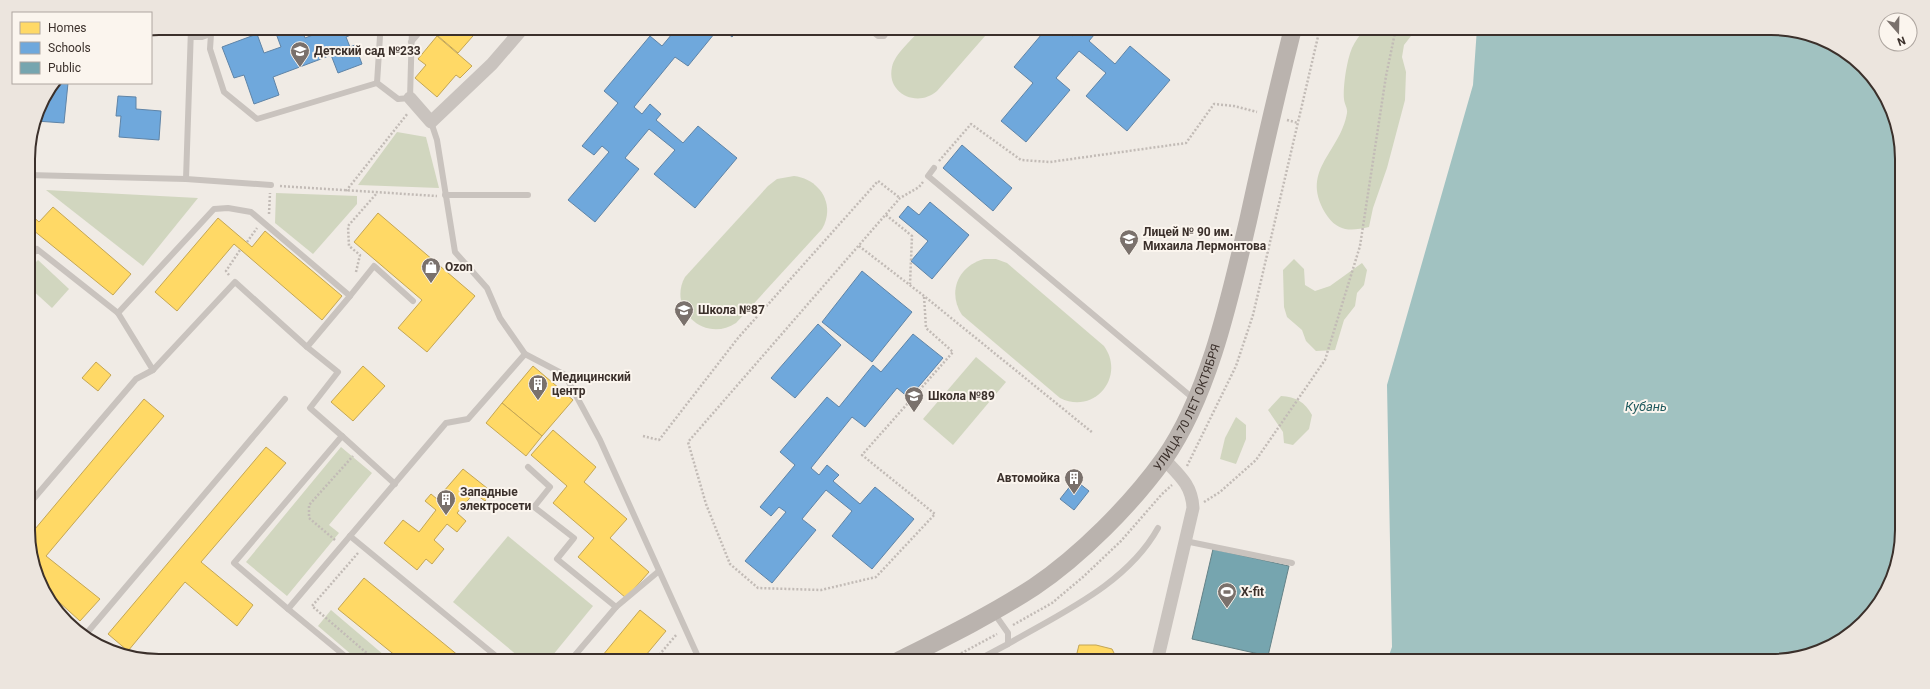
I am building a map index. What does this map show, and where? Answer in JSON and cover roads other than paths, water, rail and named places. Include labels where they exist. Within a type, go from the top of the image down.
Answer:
[{"type":"main road","name":"УЛИЦА 70 ЛЕТ ОКТЯБРЯ","points":[[911,654],[993,611],[1035,586],[1082,549],[1123,508],[1164,459],[1195,400],[1214,352],[1235,276],[1291,35]]},
{"type":"street","points":[[413,100],[431,122],[492,64],[517,35]]},
{"type":"street","points":[[1159,654],[1193,508],[1192,496],[1188,487],[1164,459]]},
{"type":"lane","points":[[186,179],[191,37],[202,37],[208,35]]},
{"type":"lane","points":[[211,35],[210,49],[224,92],[257,119],[377,83]]},
{"type":"lane","points":[[377,83],[380,35]]},
{"type":"lane","points":[[377,83],[398,99],[413,100],[412,35]]},
{"type":"lane","points":[[412,42],[418,35]]},
{"type":"lane","points":[[431,122],[437,140],[445,195],[456,252],[487,288],[500,318],[525,354],[565,374],[600,440],[697,654]]},
{"type":"lane","points":[[934,168],[928,176],[1195,400]]},
{"type":"lane","points":[[35,175],[186,179],[271,185]]},
{"type":"lane","points":[[445,195],[528,195]]},
{"type":"lane","points":[[118,313],[214,209],[228,208],[251,212],[350,296]]},
{"type":"lane","points":[[35,251],[37,249],[118,313],[153,370]]},
{"type":"lane","points":[[307,347],[374,266],[413,301]]},
{"type":"lane","points":[[35,497],[136,379],[153,370],[235,282],[307,347],[338,372],[310,408],[395,484]]},
{"type":"lane","points":[[288,609],[446,423],[468,419],[525,354]]},
{"type":"lane","points":[[88,632],[285,399]]},
{"type":"lane","points":[[342,436],[234,563],[343,654]]},
{"type":"lane","points":[[528,467],[550,488],[534,507],[574,538],[557,559],[616,607]]},
{"type":"lane","points":[[989,654],[1087,598],[1118,574],[1148,546],[1158,528]]},
{"type":"lane","points":[[350,536],[493,654]]},
{"type":"lane","points":[[1185,541],[1292,563]]},
{"type":"lane","points":[[576,654],[616,607],[659,571]]},
{"type":"lane","points":[[993,611],[1008,633],[1008,644]]},
{"type":"water","name":"Кубань","points":[[1477,35],[1787,36],[1811,42],[1840,56],[1859,71],[1869,83],[1886,111],[1894,143],[1895,159],[1895,538],[1893,554],[1882,585],[1869,606],[1859,618],[1847,628],[1819,645],[1795,652],[1779,654],[1390,654],[1392,647],[1387,385],[1473,85]]},
{"type":"place","name":"Детский сад №233","points":[[300,68]]},
{"type":"place","name":"Лицей № 90 им. Михаила Лермонтова","points":[[1129,256]]},
{"type":"place","name":"Ozon","points":[[431,284]]},
{"type":"place","name":"Школа №87","points":[[684,327]]},
{"type":"place","name":"Медицинский центр","points":[[538,401]]},
{"type":"place","name":"Школа №89","points":[[914,413]]},
{"type":"place","name":"Автомойка","points":[[1074,495]]},
{"type":"place","name":"Западные электросети","points":[[446,516]]},
{"type":"place","name":"X-fit","points":[[1227,609]]}]
